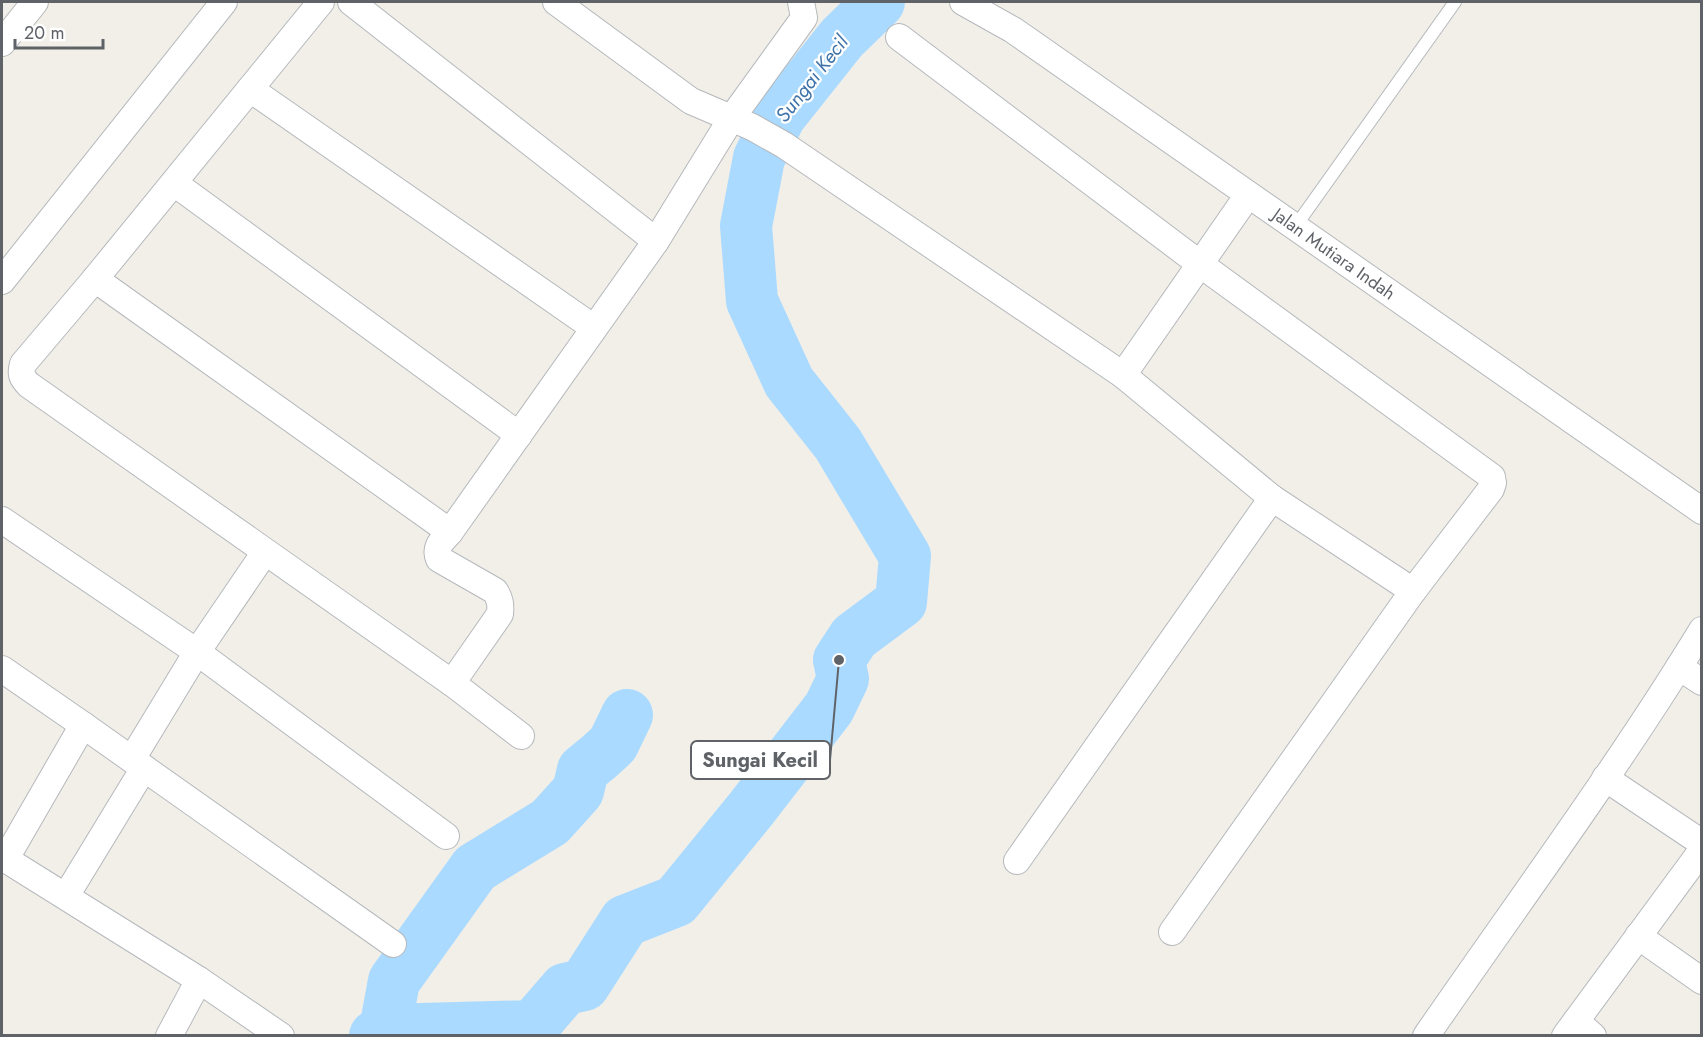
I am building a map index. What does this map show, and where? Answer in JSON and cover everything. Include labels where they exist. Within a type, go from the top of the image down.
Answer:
[{"type":"street","points":[[2,43],[35,2]]},
{"type":"street","points":[[2,281],[224,2]]},
{"type":"street","points":[[321,2],[23,364],[21,371],[23,379],[452,683],[521,736]]},
{"type":"street","points":[[351,2],[656,241]]},
{"type":"street","points":[[556,2],[691,101],[784,145],[1123,375],[1272,498],[1413,591]]},
{"type":"street","points":[[452,683],[500,614],[501,605],[500,598],[495,591],[439,559],[437,549],[440,543],[741,123],[804,18],[801,2]]},
{"type":"street","name":"Jalan Mutiara Indah","points":[[963,2],[1013,30],[1701,511]]},
{"type":"street","points":[[899,37],[1200,264],[1492,477],[1491,489],[1413,591],[1172,932]]},
{"type":"street","points":[[250,89],[594,328]]},
{"type":"street","points":[[174,183],[519,435]]},
{"type":"street","points":[[1123,375],[1248,195]]},
{"type":"street","points":[[95,279],[450,532]]},
{"type":"street","points":[[1017,861],[1272,498]]},
{"type":"street","points":[[2,520],[196,652],[446,836]]},
{"type":"street","points":[[66,896],[196,652],[265,552]]},
{"type":"street","points":[[1426,1035],[1605,778],[1701,630]]},
{"type":"street","points":[[1679,667],[1701,682]]},
{"type":"street","points":[[2,669],[393,944]]},
{"type":"street","points":[[83,725],[3,858],[199,980],[281,1035]]},
{"type":"street","points":[[1605,778],[1701,843]]},
{"type":"street","points":[[1578,1031],[1638,936],[1701,850]]},
{"type":"street","points":[[1638,936],[1701,981]]},
{"type":"street","points":[[169,1035],[199,980]]},
{"type":"lane","points":[[1294,227],[1455,2]]},
{"type":"waterway","name":"Sungai Kecil","points":[[375,1036],[385,1030],[533,1026],[565,989],[584,985],[625,921],[676,901],[829,708],[843,679],[839,660],[854,637],[901,602],[905,556],[838,444],[789,382],[752,301],[746,226],[759,158],[780,116],[842,38],[879,2]]},
{"type":"waterway","points":[[385,1030],[394,981],[475,868],[550,822],[578,791],[583,770],[613,744],[627,715]]},
{"type":"place","name":"Sungai Kecil","points":[[839,660]]}]
